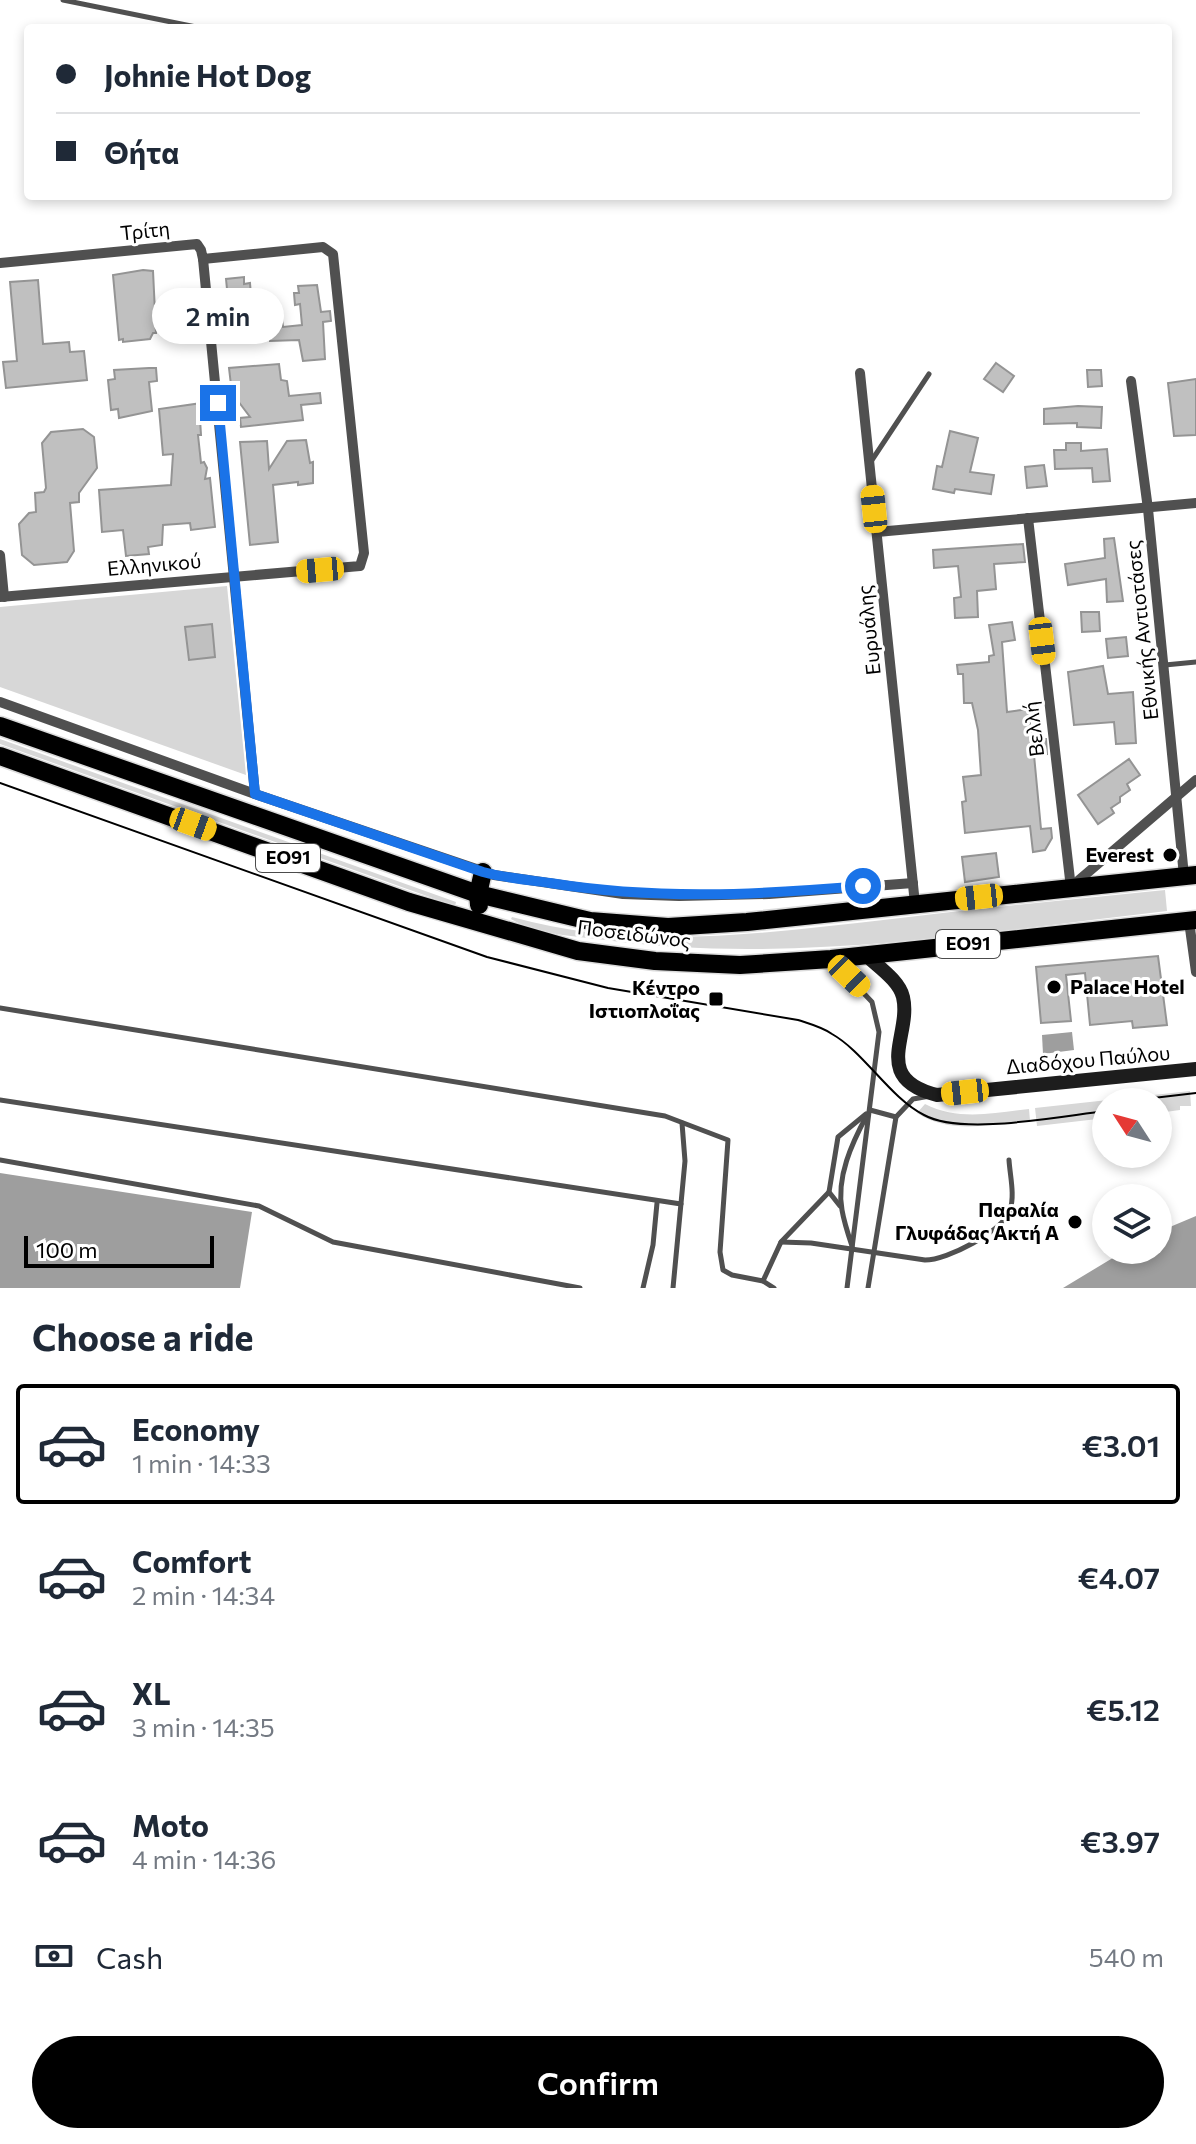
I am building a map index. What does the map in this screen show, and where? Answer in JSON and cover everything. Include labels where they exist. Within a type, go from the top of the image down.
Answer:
[{"type":"highway","name":"Ποσειδώνος","points":[[0,726],[478,894],[590,921],[668,927],[1190,875]]},
{"type":"highway","name":"Ποσειδώνος","points":[[0,756],[409,902],[578,951],[655,961],[740,965],[831,959],[1192,921]]},
{"type":"highway","points":[[481,924],[478,894],[483,872]]},
{"type":"street","name":"Τρίτη","points":[[0,263],[197,244],[203,259],[323,247],[330,250],[333,254],[364,553],[360,566]]},
{"type":"street","points":[[203,259],[255,794]]},
{"type":"street","name":"Ευρυάλης","points":[[860,373],[915,904]]},
{"type":"street","name":"Εθνικής Αντιοτάσες","points":[[1131,381],[1148,509],[1177,795],[1190,875]]},
{"type":"street","points":[[877,532],[1196,503]]},
{"type":"street","name":"Βελλή","points":[[1028,518],[1071,888]]},
{"type":"street","points":[[0,555],[2,597]]},
{"type":"street","name":"Ελληνικού","points":[[2,597],[360,566]]},
{"type":"street","points":[[0,702],[483,872],[623,894],[679,896],[769,894],[913,883]]},
{"type":"street","points":[[1071,888],[1196,780]]},
{"type":"street","points":[[1192,921],[1196,972]]},
{"type":"street","points":[[866,955],[900,989],[903,997],[897,1057],[902,1071],[914,1086],[937,1095]]},
{"type":"street","name":"Διαδόχου Παύλου","points":[[937,1095],[1196,1069]]},
{"type":"lane","points":[[63,0],[181,24]]},
{"type":"lane","points":[[869,463],[929,374]]},
{"type":"lane","points":[[1164,666],[1196,662]]},
{"type":"lane","points":[[831,959],[867,993],[876,1011],[879,1032],[847,1288]]},
{"type":"lane","points":[[0,1008],[665,1116],[728,1140],[720,1252],[722,1267],[732,1275],[763,1281],[774,1288]]},
{"type":"lane","points":[[868,1288],[896,1117],[913,1099],[937,1095]]},
{"type":"lane","points":[[0,1100],[657,1203],[681,1204]]},
{"type":"lane","points":[[870,1110],[896,1117]]},
{"type":"lane","points":[[763,1281],[781,1242],[829,1192],[838,1137],[870,1110]]},
{"type":"lane","points":[[853,1250],[841,1209],[841,1191],[850,1146],[870,1110]]},
{"type":"lane","points":[[673,1288],[685,1161],[682,1123]]},
{"type":"lane","points":[[0,1160],[259,1206],[333,1242],[580,1288]]},
{"type":"lane","points":[[781,1242],[811,1243],[925,1260],[942,1259],[993,1229],[1007,1217],[1011,1204],[1009,1160]]},
{"type":"lane","points":[[829,1192],[841,1209]]},
{"type":"lane","points":[[643,1288],[653,1245],[657,1203]]},
{"type":"shaded area","points":[[227,586],[246,775],[0,687],[0,607]]},
{"type":"shaded area","points":[[0,739],[456,902],[455,906],[0,744]]},
{"type":"shaded area","points":[[1165,890],[1167,911],[957,936],[816,947],[675,947],[556,934],[511,919],[606,934],[654,937],[749,934]]},
{"type":"shaded area","points":[[1072,1032],[1074,1050],[1043,1054],[1042,1035]]},
{"type":"shaded area","points":[[1190,1091],[1191,1106],[1180,1106],[1180,1110],[1172,1111],[1172,1093]]},
{"type":"shaded area","points":[[1092,1102],[1092,1120],[1037,1126],[1035,1108]]},
{"type":"shaded area","points":[[925,1104],[963,1114],[1029,1109],[1030,1121],[972,1126],[943,1124],[917,1113]]},
{"type":"shaded area","points":[[0,1173],[252,1212],[240,1288],[0,1288]]},
{"type":"shaded area","points":[[1196,1216],[1196,1288],[1063,1288],[1103,1264],[1172,1264],[1172,1226]]},
{"type":"building","points":[[153,271],[156,333],[150,339],[123,342],[123,339],[119,340],[113,275]]},
{"type":"building","points":[[244,277],[244,284],[250,283],[251,296],[228,299],[226,279]]},
{"type":"building","points":[[38,280],[43,344],[69,342],[70,352],[84,351],[87,380],[6,388],[3,362],[17,361],[10,282]]},
{"type":"building","points":[[317,285],[321,312],[330,311],[331,321],[323,322],[325,359],[303,361],[299,340],[270,341],[270,334],[256,323],[256,313],[281,310],[283,327],[302,325],[300,304],[295,305],[294,293],[299,293],[298,286]]},
{"type":"building","points":[[996,363],[1014,376],[1003,392],[984,379]]},
{"type":"building","points":[[279,364],[281,380],[287,381],[289,396],[320,393],[321,403],[301,405],[303,420],[241,427],[240,418],[250,417],[238,401],[237,386],[231,385],[229,368]]},
{"type":"building","points":[[156,368],[157,381],[149,382],[152,411],[119,418],[118,409],[111,410],[108,380],[115,379],[114,370]]},
{"type":"building","points":[[1087,370],[1101,370],[1102,386],[1088,387]]},
{"type":"building","points":[[1196,379],[1196,435],[1174,436],[1168,383]]},
{"type":"building","points":[[202,403],[204,418],[200,419],[201,435],[198,435],[201,463],[204,462],[207,468],[205,479],[210,478],[215,527],[191,530],[190,523],[163,525],[162,545],[148,547],[149,554],[126,556],[123,530],[102,532],[99,490],[171,485],[173,454],[163,455],[159,409]]},
{"type":"building","points":[[1102,407],[1101,428],[1077,427],[1077,423],[1044,424],[1044,409]]},
{"type":"building","points":[[83,429],[94,437],[97,468],[79,493],[79,502],[70,503],[74,551],[67,562],[34,565],[22,555],[19,524],[29,513],[36,512],[35,493],[44,492],[46,488],[42,443],[51,432]]},
{"type":"building","points":[[950,431],[978,438],[970,472],[994,475],[991,494],[933,489],[937,466],[942,467]]},
{"type":"building","points":[[306,440],[310,463],[313,462],[313,483],[273,485],[278,542],[250,545],[240,442],[267,441],[269,469],[287,441]]},
{"type":"building","points":[[1066,443],[1081,443],[1081,451],[1107,449],[1110,481],[1093,482],[1092,468],[1055,469],[1054,450],[1066,450]]},
{"type":"building","points":[[1044,465],[1047,486],[1027,488],[1025,467]]},
{"type":"building","points":[[1114,538],[1123,601],[1107,602],[1106,579],[1068,585],[1065,564],[1105,558],[1104,539]]},
{"type":"building","points":[[1023,544],[1025,562],[994,564],[996,589],[977,591],[978,617],[955,618],[954,598],[961,597],[958,566],[934,568],[933,550]]},
{"type":"building","points":[[1081,612],[1099,612],[1100,631],[1082,632]]},
{"type":"building","points":[[1012,622],[1015,640],[1002,642],[1007,712],[1028,709],[1032,739],[1046,739],[1047,754],[1034,755],[1041,829],[1051,828],[1052,838],[1045,850],[1033,852],[1030,826],[965,833],[962,802],[966,801],[963,777],[981,775],[978,730],[972,703],[964,703],[963,674],[958,674],[957,665],[989,662],[989,656],[994,655],[989,625]]},
{"type":"building","points":[[212,624],[215,657],[189,660],[185,627]]},
{"type":"building","points":[[1126,637],[1128,656],[1108,658],[1106,639]]},
{"type":"building","points":[[1103,666],[1108,694],[1133,692],[1136,743],[1116,744],[1114,722],[1074,725],[1068,672]]},
{"type":"building","points":[[1129,759],[1140,775],[1127,784],[1130,790],[1111,808],[1114,813],[1098,824],[1078,795]]},
{"type":"building","points":[[996,853],[999,877],[965,882],[962,857]]},
{"type":"building","points":[[1158,956],[1167,1025],[1133,1028],[1132,1021],[1090,1025],[1085,973],[1066,975],[1071,1021],[1041,1023],[1036,967]]},
{"type":"tram line","points":[[0,783],[487,957],[608,988],[798,1020],[816,1026],[844,1042],[900,1098],[924,1115],[941,1121],[962,1124],[1012,1123],[1092,1113]]},
{"type":"tram line","points":[[1172,1096],[1196,1093]]},
{"type":"place","name":"Everest","points":[[1170,855]]},
{"type":"place","name":"Palace Hotel","points":[[1054,987]]},
{"type":"place","name":"Κέντρο Ιστιοπλοΐας","points":[[716,999]]},
{"type":"place","name":"Παραλία Γλυφάδας Ακτή Α","points":[[1075,1222]]},
{"type":"route","points":[[218,403],[255,794],[483,872],[517,879],[623,894],[679,896],[769,894],[863,886]]}]
